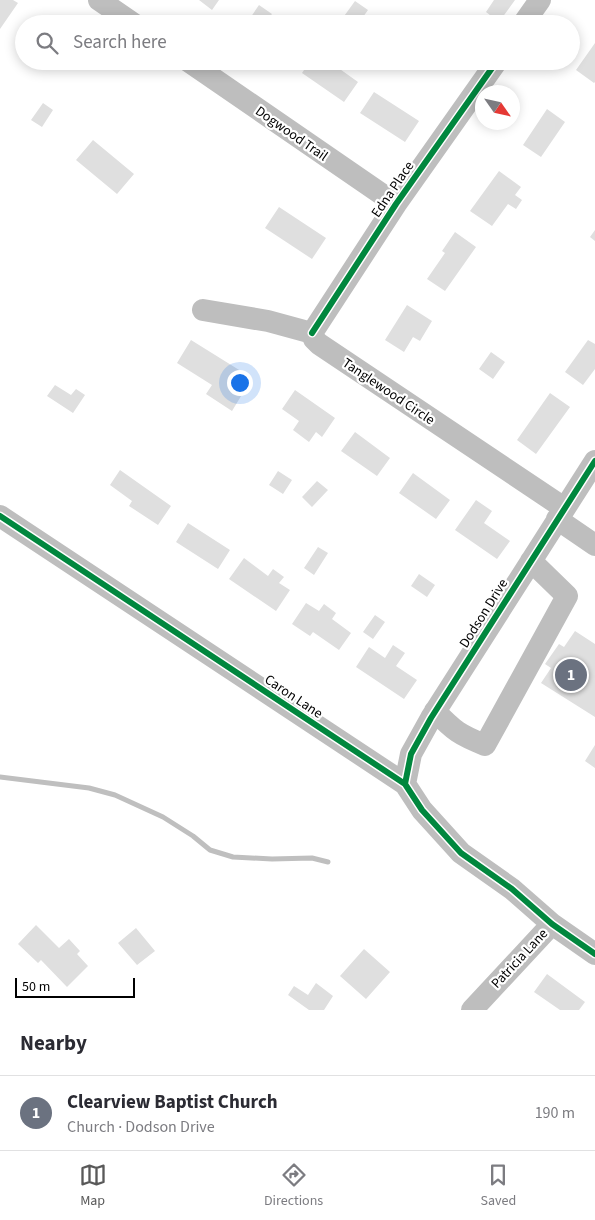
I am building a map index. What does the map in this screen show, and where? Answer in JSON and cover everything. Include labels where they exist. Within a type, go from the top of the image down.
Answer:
[{"type":"street","points":[[100,0],[121,15]]},
{"type":"street","points":[[529,15],[540,0]]},
{"type":"street","name":"Dogwood Trail","points":[[201,70],[396,204]]},
{"type":"street","name":"Edna Place","points":[[312,333],[396,204],[491,70]]},
{"type":"street","points":[[203,310],[268,321],[312,333]]},
{"type":"street","name":"Tanglewood Circle","points":[[312,333],[314,339],[319,344],[561,513],[595,545]]},
{"type":"street","name":"Dodson Drive","points":[[405,784],[411,754],[435,711],[595,461]]},
{"type":"street","name":"Caron Lane","points":[[0,516],[405,784],[422,810],[461,853],[512,889],[552,924]]},
{"type":"street","points":[[435,711],[454,730],[485,745],[567,596],[531,560]]},
{"type":"street","name":"Patricia Lane","points":[[472,1010],[552,924],[595,954]]},
{"type":"building","points":[[0,0],[13,0],[18,3],[0,29]]},
{"type":"building","points":[[199,0],[219,0],[212,10]]},
{"type":"building","points":[[494,0],[515,0],[504,15],[490,15],[486,12]]},
{"type":"building","points":[[355,1],[368,10],[364,15],[345,15]]},
{"type":"building","points":[[259,5],[272,14],[271,15],[252,15]]},
{"type":"building","points":[[595,43],[594,83],[576,70],[580,70],[580,64]]},
{"type":"building","points":[[304,70],[341,70],[358,82],[344,102],[302,73]]},
{"type":"building","points":[[374,92],[419,121],[405,142],[360,113]]},
{"type":"building","points":[[43,103],[53,110],[42,127],[31,120]]},
{"type":"building","points":[[547,109],[565,122],[541,157],[523,145]]},
{"type":"building","points":[[93,140],[134,174],[117,194],[76,160]]},
{"type":"building","points":[[499,171],[521,187],[515,195],[522,200],[516,209],[508,204],[492,226],[470,211]]},
{"type":"building","points":[[279,207],[326,238],[312,259],[265,228]]},
{"type":"building","points":[[595,230],[595,241],[590,237]]},
{"type":"building","points":[[455,232],[476,247],[445,291],[427,279],[445,253],[442,251]]},
{"type":"building","points":[[407,305],[432,321],[420,341],[413,337],[404,352],[385,340]]},
{"type":"building","points":[[191,340],[252,378],[232,411],[206,394],[212,385],[177,363]]},
{"type":"building","points":[[588,340],[595,344],[595,369],[583,385],[565,372]]},
{"type":"building","points":[[491,352],[505,362],[493,379],[479,369]]},
{"type":"building","points":[[55,385],[71,395],[76,389],[85,395],[73,413],[47,396]]},
{"type":"building","points":[[295,390],[335,418],[322,437],[316,432],[309,442],[293,430],[299,421],[282,409]]},
{"type":"building","points":[[550,393],[570,407],[536,454],[517,440]]},
{"type":"building","points":[[355,432],[390,458],[377,476],[341,451]]},
{"type":"building","points":[[120,470],[171,506],[158,525],[129,506],[132,501],[110,485]]},
{"type":"building","points":[[278,471],[292,480],[283,494],[269,485]]},
{"type":"building","points":[[413,473],[450,500],[436,519],[399,493]]},
{"type":"building","points":[[317,481],[328,490],[312,507],[302,497]]},
{"type":"building","points":[[476,500],[492,511],[484,523],[510,541],[497,559],[455,530]]},
{"type":"building","points":[[188,523],[230,550],[218,569],[176,542]]},
{"type":"building","points":[[318,547],[328,553],[314,575],[304,568]]},
{"type":"building","points":[[244,558],[268,576],[273,569],[284,577],[279,583],[290,590],[276,611],[229,579]]},
{"type":"building","points":[[419,574],[435,585],[427,597],[411,586]]},
{"type":"building","points":[[306,603],[319,611],[324,604],[336,613],[332,619],[351,633],[339,650],[313,632],[310,636],[292,624]]},
{"type":"building","points":[[375,615],[385,622],[373,639],[363,632]]},
{"type":"building","points":[[575,631],[595,644],[595,717],[541,683],[551,668],[545,664],[559,644],[564,647]]},
{"type":"building","points":[[393,645],[405,653],[396,666],[417,680],[404,699],[356,667],[369,647],[385,658]]},
{"type":"building","points":[[595,745],[595,768],[585,761]]},
{"type":"building","points":[[36,925],[59,948],[69,939],[80,951],[77,954],[88,966],[67,987],[41,960],[38,963],[18,944]]},
{"type":"building","points":[[136,928],[155,951],[137,965],[118,943]]},
{"type":"building","points":[[364,949],[390,972],[366,999],[340,976]]},
{"type":"building","points":[[547,974],[585,1002],[579,1010],[560,1010],[534,992]]},
{"type":"building","points":[[316,983],[333,996],[324,1010],[309,1010],[288,995],[294,986],[308,995]]},
{"type":"waterway","points":[[0,777],[89,788],[115,795],[163,817],[193,836],[210,850],[233,857],[272,859],[312,858],[328,862]]},
{"type":"cycle path","points":[[312,333],[396,204],[491,70]]},
{"type":"cycle path","points":[[405,784],[411,754],[431,718],[595,461]]},
{"type":"cycle path","points":[[0,516],[405,784],[422,810],[461,853],[512,889],[552,924],[595,954]]},
{"type":"place","name":"Clearview Baptist Church","points":[[571,675]]}]
